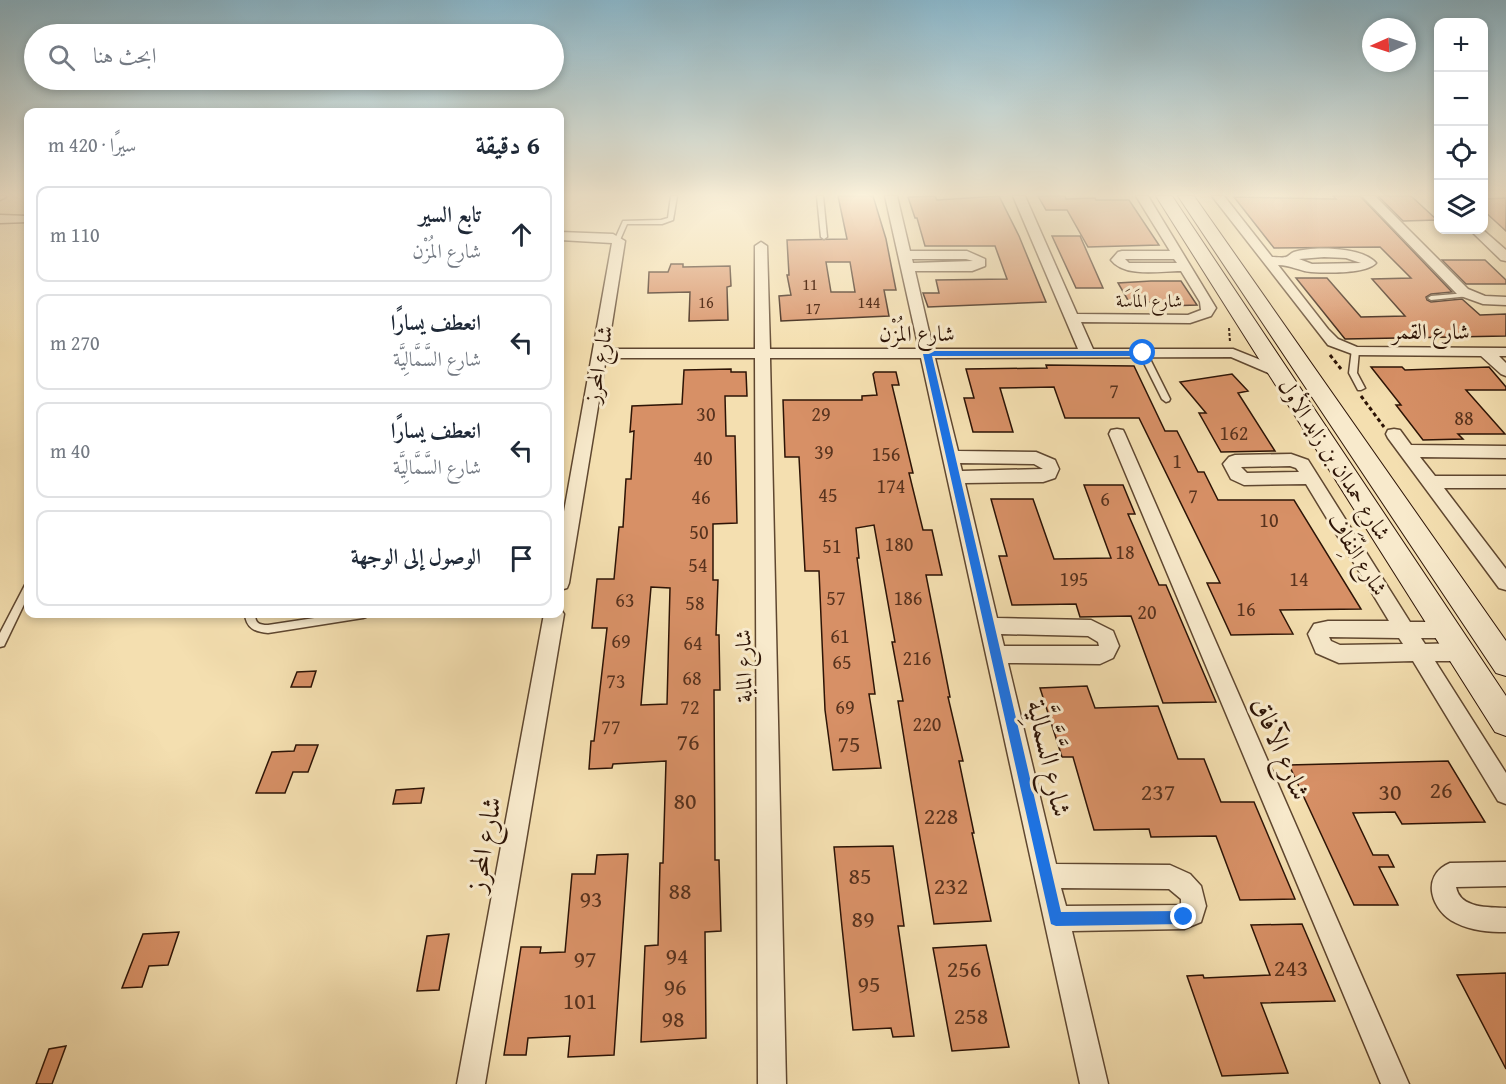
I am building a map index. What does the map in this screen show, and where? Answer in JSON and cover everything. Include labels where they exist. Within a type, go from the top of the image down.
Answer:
[{"type":"main road","name":"شارع حمدان بن زايد الأول","points":[[1197,247],[1506,722]]},
{"type":"main road","name":"شارع حمدان بن زايد الأول","points":[[1221,247],[1506,664]]},
{"type":"street","name":"شارع المحرز","points":[[564,560],[617,247]]},
{"type":"street","name":"شارع الماية","points":[[761,247],[772,1084]]},
{"type":"street","name":"شارع السَّمَّالِيَّة","points":[[903,247],[1094,1084]]},
{"type":"street","points":[[1041,247],[1088,354]]},
{"type":"street","name":"شارع المَاسَة","points":[[1073,318],[1200,317],[1206,313],[1209,308],[1173,247]]},
{"type":"street","name":"شارع القمر","points":[[1257,247],[1328,337],[1340,346],[1355,351],[1506,352]]},
{"type":"street","points":[[1417,247],[1467,295],[1483,300],[1506,301]]},
{"type":"street","points":[[1494,247],[1506,257]]},
{"type":"street","points":[[1268,261],[1293,261],[1310,268],[1363,267],[1370,263],[1361,256],[1351,254],[1296,255],[1293,261]]},
{"type":"street","points":[[1233,353],[1246,348],[1256,338]]},
{"type":"street","points":[[1485,352],[1506,371]]},
{"type":"street","name":"شارع المُزْن","points":[[600,354],[1233,353],[1278,372]]},
{"type":"street","name":"شارع الآفاق","points":[[1117,434],[1395,1084]]},
{"type":"street","points":[[1394,434],[1506,583]]},
{"type":"street","points":[[1407,451],[1506,452]]},
{"type":"street","points":[[951,457],[1036,458],[1049,464],[1051,469],[1049,474],[1043,476],[955,477]]},
{"type":"street","name":"شارع النِّفَاف","points":[[1311,478],[1506,793]]},
{"type":"street","points":[[1430,482],[1506,482]]},
{"type":"street","name":"شارع المحرز","points":[[471,1084],[553,618]]},
{"type":"street","points":[[989,626],[1091,628],[1107,637],[1109,646],[1106,652],[1100,655],[996,654]]},
{"type":"street","points":[[1446,630],[1328,629],[1321,630],[1318,634],[1323,647],[1339,654],[1461,652]]},
{"type":"street","points":[[1506,874],[1450,875],[1443,881],[1443,892],[1452,906],[1465,916],[1479,920],[1506,920]]},
{"type":"street","points":[[1046,876],[1170,877],[1182,881],[1191,890],[1195,904],[1192,912],[1184,917],[1056,919]]},
{"type":"lane","points":[[1431,298],[1467,295]]},
{"type":"lane","points":[[1355,351],[1353,373],[1361,388]]},
{"type":"lane","points":[[1143,353],[1166,399]]},
{"type":"lane","points":[[0,643],[24,596]]},
{"type":"lane","points":[[250,618],[254,626],[268,629],[338,618]]},
{"type":"building","points":[[787,247],[887,247],[896,290],[884,290],[889,316],[781,321],[779,296],[791,295],[787,275],[789,275]],"holes":[[[826,262],[850,262],[855,292],[831,292]]]},
{"type":"building","points":[[995,247],[1023,247],[1046,302],[928,307],[923,293],[939,293],[936,280],[1007,279]]},
{"type":"building","points":[[1057,247],[1085,247],[1103,288],[1076,288]]},
{"type":"building","points":[[1380,247],[1274,248],[1408,247],[1452,292],[1431,294],[1426,297],[1427,300],[1431,302],[1462,299],[1480,315],[1506,314],[1506,336],[1345,339],[1296,278],[1327,278],[1361,317],[1405,316],[1372,279],[1411,278]]},
{"type":"building","points":[[1442,260],[1485,260],[1506,280],[1506,284],[1466,284]]},
{"type":"building","points":[[671,264],[683,264],[683,267],[730,266],[731,286],[727,287],[728,320],[689,321],[690,292],[648,293],[649,272],[668,272]]},
{"type":"building","points":[[1181,281],[1197,305],[1166,306],[1163,302],[1129,302],[1118,283]]},
{"type":"building","points":[[1046,365],[1134,366],[1165,431],[1177,431],[1198,472],[1204,472],[1218,500],[1294,500],[1361,609],[1280,610],[1293,634],[1231,635],[1207,583],[1220,583],[1139,418],[1065,418],[1054,387],[1000,388],[1013,432],[973,432],[964,398],[974,398],[966,369],[1047,368]]},
{"type":"building","points":[[1371,367],[1402,367],[1405,370],[1489,367],[1506,390],[1466,390],[1505,434],[1458,434],[1463,439],[1423,440],[1396,405],[1401,405]]},
{"type":"building","points":[[731,369],[731,372],[746,372],[747,396],[725,396],[726,436],[735,436],[737,523],[713,524],[713,580],[718,580],[716,635],[719,635],[720,690],[714,690],[715,860],[719,860],[721,931],[705,932],[706,1038],[641,1042],[645,946],[658,945],[666,761],[613,764],[612,768],[589,769],[607,628],[592,628],[597,579],[614,579],[619,527],[623,527],[626,479],[631,479],[634,431],[630,432],[632,406],[682,404],[684,370]],"holes":[[[651,587],[670,588],[667,704],[641,705]]]},
{"type":"building","points":[[875,372],[896,372],[899,385],[892,385],[913,473],[909,473],[923,530],[932,530],[942,575],[926,575],[950,697],[948,697],[963,761],[959,761],[974,833],[972,833],[991,921],[934,924],[898,701],[903,701],[892,642],[895,642],[874,525],[856,528],[859,558],[857,558],[875,694],[869,694],[881,768],[833,770],[825,710],[819,571],[805,571],[799,457],[785,457],[783,400],[862,400],[862,396],[877,395],[873,374]]},
{"type":"building","points":[[1232,374],[1248,391],[1238,393],[1275,451],[1221,452],[1199,413],[1206,413],[1180,382]]},
{"type":"building","points":[[1084,485],[1123,485],[1135,514],[1128,514],[1159,585],[1166,585],[1216,702],[1163,703],[1131,616],[1080,617],[1076,604],[1012,605],[999,556],[1007,556],[991,499],[1033,499],[1054,559],[1111,558]]},
{"type":"building","points":[[316,671],[311,687],[291,687],[297,672]]},
{"type":"building","points":[[1087,686],[1095,708],[1158,706],[1178,759],[1204,759],[1221,802],[1254,802],[1295,899],[1240,900],[1216,836],[1151,837],[1149,829],[1094,830],[1073,757],[1062,757],[1040,688]]},
{"type":"building","points":[[296,745],[318,745],[308,772],[293,772],[285,793],[256,793],[272,752],[294,751]]},
{"type":"building","points":[[1448,761],[1485,822],[1402,824],[1395,812],[1353,813],[1373,855],[1388,855],[1394,867],[1379,867],[1398,905],[1354,905],[1289,765]]},
{"type":"building","points":[[424,788],[421,803],[393,804],[396,790]]},
{"type":"building","points":[[893,846],[904,926],[898,926],[914,1036],[893,1037],[891,1028],[853,1030],[834,847]]},
{"type":"building","points":[[628,854],[614,1055],[568,1057],[570,1036],[528,1038],[526,1055],[504,1055],[521,947],[541,947],[540,953],[565,952],[572,874],[595,874],[597,855]]},
{"type":"building","points":[[1302,924],[1335,1001],[1261,1003],[1288,1073],[1222,1076],[1187,976],[1203,975],[1204,978],[1270,975],[1251,925]]},
{"type":"building","points":[[179,932],[168,965],[149,966],[142,987],[122,988],[143,934]]},
{"type":"building","points":[[449,934],[439,990],[417,991],[427,936]]},
{"type":"building","points":[[986,945],[1009,1047],[952,1051],[933,948]]},
{"type":"building","points":[[1506,973],[1506,1069],[1457,975]]},
{"type":"building","points":[[66,1046],[52,1084],[36,1084],[49,1049]]},
{"type":"route","points":[[1143,353],[927,354],[1056,919],[1184,917]]}]
